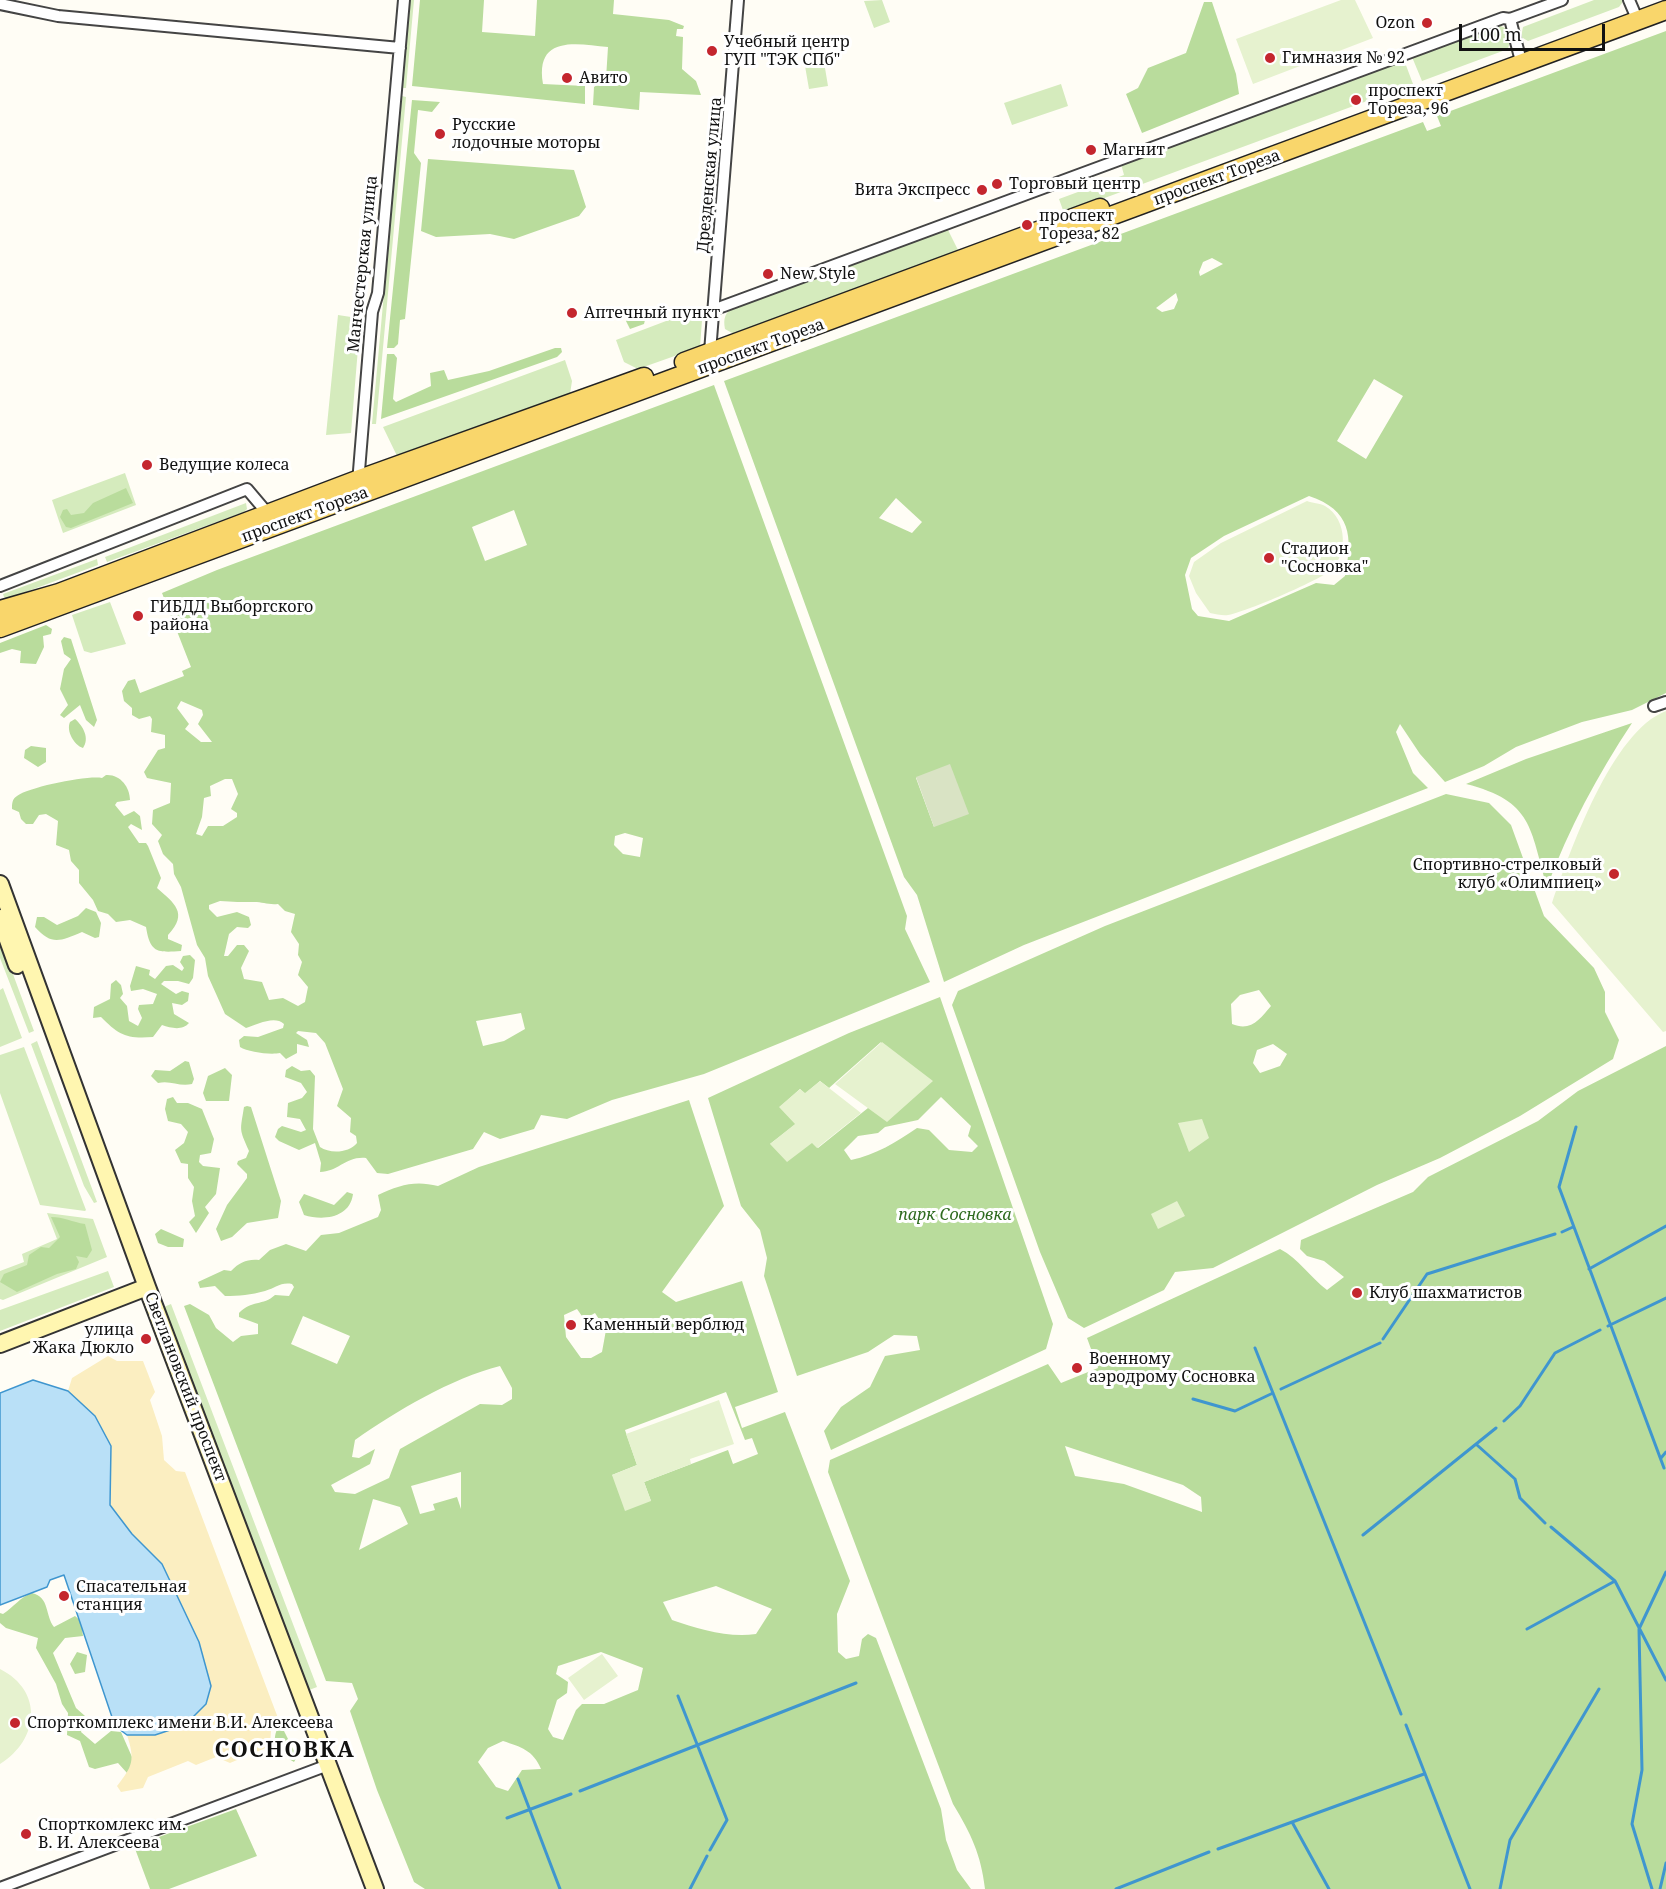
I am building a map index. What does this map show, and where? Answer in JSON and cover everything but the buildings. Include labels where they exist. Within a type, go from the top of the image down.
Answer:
[{"type":"main road","name":"проспект Тореза","points":[[0,610],[59,593],[269,515],[360,487],[1519,60],[1662,0]]},
{"type":"main road","name":"проспект Тореза","points":[[1634,10],[1666,10]]},
{"type":"main road","name":"проспект Тореза","points":[[0,628],[710,352],[1519,60]]},
{"type":"main road","name":"Светлановский проспект","points":[[0,884],[143,1289]]},
{"type":"main road","name":"Светлановский проспект","points":[[0,918],[324,1767],[375,1889]]},
{"type":"main road","points":[[0,1344],[143,1289]]},
{"type":"main road","name":"Светлановский проспект","points":[[324,1767],[364,1889]]},
{"type":"street","name":"Манчестерская улица","points":[[360,487],[372,312],[378,293],[404,0]]},
{"type":"street","name":"Дрезденская улица","points":[[710,352],[738,0]]},
{"type":"street","points":[[713,310],[1507,18],[1562,0]]},
{"type":"street","points":[[0,4],[58,16],[400,48]]},
{"type":"street","points":[[1507,18],[1519,60]]},
{"type":"street","points":[[0,586],[247,489],[269,515]]},
{"type":"street","points":[[1654,706],[1666,702]]},
{"type":"street","points":[[0,1888],[324,1767]]},
{"type":"green space","points":[[410,0],[414,0],[406,88],[402,88]]},
{"type":"green space","points":[[420,0],[484,0],[482,32],[535,36],[537,0],[614,0],[613,14],[669,20],[684,26],[683,29],[677,29],[676,36],[683,37],[682,69],[696,81],[701,95],[640,92],[639,110],[593,105],[594,87],[606,79],[608,47],[582,44],[570,44],[551,50],[545,57],[542,68],[543,84],[585,86],[585,104],[412,86]]},
{"type":"green space","points":[[882,0],[890,22],[874,28],[864,1]]},
{"type":"green space","points":[[1341,0],[1355,0],[1373,38],[1253,84],[1236,39]]},
{"type":"green space","points":[[1594,0],[1622,0],[1622,3],[1619,7],[1528,41],[1521,37],[1523,27]]},
{"type":"green space","points":[[1204,2],[1212,2],[1236,74],[1239,94],[1142,133],[1126,94],[1138,88],[1148,68],[1186,53]]},
{"type":"green space","points":[[1501,26],[1507,29],[1510,41],[1508,49],[1422,81],[1412,57]]},
{"type":"green space","points":[[1666,31],[1666,693],[1632,710],[1582,722],[1516,747],[1484,766],[1445,782],[1420,754],[1400,724],[1396,732],[1413,773],[1428,788],[1024,945],[944,982],[917,895],[904,877],[724,381],[1423,122],[1427,131],[1441,126],[1437,116]],"holes":[[[1212,258],[1223,264],[1200,276],[1199,272],[1203,262]],[[1176,293],[1178,300],[1174,309],[1162,312],[1156,308]],[[1374,379],[1403,396],[1366,459],[1337,441]],[[1309,496],[1323,502],[1341,517],[1348,537],[1349,549],[1345,576],[1334,585],[1316,583],[1229,621],[1198,616],[1192,609],[1185,575],[1191,558],[1224,536]],[[896,498],[922,522],[912,533],[879,518]],[[950,765],[934,827],[916,778]]]},
{"type":"green space","points":[[1404,60],[1413,84],[1064,213],[1059,199],[1124,175],[1121,164]]},
{"type":"green space","points":[[824,62],[828,86],[809,89],[805,66]]},
{"type":"green space","points":[[1061,84],[1068,106],[1012,125],[1004,103]]},
{"type":"green space","points":[[402,96],[406,97],[376,424],[372,424]]},
{"type":"green space","points":[[412,100],[440,102],[432,112],[418,110],[414,153],[421,163],[405,319],[400,320],[398,344],[394,348],[387,348]]},
{"type":"green space","points":[[428,159],[574,170],[586,207],[579,216],[514,239],[490,234],[436,237],[421,231]]},
{"type":"green space","points":[[947,228],[959,252],[734,334],[725,329],[725,316],[734,306]]},
{"type":"green space","points":[[703,307],[700,347],[638,369],[624,362],[616,340]]},
{"type":"green space","points":[[635,311],[641,311],[646,316],[644,324],[630,329],[626,321]]},
{"type":"green space","points":[[338,315],[351,317],[360,324],[351,433],[326,435]]},
{"type":"green space","points":[[555,348],[561,348],[562,352],[557,357],[381,419],[387,354],[394,354],[397,358],[393,399],[396,402],[431,386],[430,373],[444,370],[448,380],[489,371]]},
{"type":"green space","points":[[565,360],[572,381],[570,394],[398,458],[383,427]]},
{"type":"green space","points":[[714,385],[907,916],[905,929],[930,982],[704,1074],[612,1100],[567,1119],[541,1115],[534,1129],[500,1139],[484,1132],[473,1149],[388,1174],[377,1173],[366,1158],[353,1159],[332,1170],[320,1172],[321,1163],[315,1143],[299,1150],[275,1137],[282,1126],[301,1132],[306,1130],[300,1119],[287,1117],[288,1103],[302,1098],[307,1092],[301,1083],[285,1077],[286,1070],[292,1066],[301,1071],[310,1070],[315,1076],[313,1129],[320,1147],[329,1151],[339,1151],[349,1149],[357,1143],[356,1136],[350,1132],[351,1118],[337,1106],[343,1089],[325,1043],[316,1033],[298,1031],[296,1033],[307,1040],[309,1047],[297,1044],[297,1053],[286,1059],[280,1053],[259,1053],[240,1047],[239,1040],[244,1036],[258,1037],[283,1028],[284,1024],[275,1020],[246,1028],[225,1014],[208,976],[205,958],[197,945],[181,887],[174,874],[173,864],[163,854],[158,841],[162,835],[152,824],[153,810],[170,803],[171,783],[147,778],[144,772],[158,750],[165,748],[165,735],[151,732],[152,719],[150,716],[139,719],[132,715],[132,708],[124,701],[122,691],[128,681],[135,679],[140,693],[184,676],[182,671],[191,667],[162,593],[217,570]],"holes":[[[514,510],[527,545],[485,561],[472,527]],[[181,701],[202,710],[203,715],[198,724],[212,742],[201,742],[185,729],[189,724],[177,708]],[[225,779],[232,779],[238,794],[231,809],[237,813],[237,817],[223,826],[208,826],[202,836],[196,834],[202,817],[204,798],[211,796],[210,786]],[[625,833],[643,838],[640,857],[623,854],[614,845],[615,836]],[[220,901],[257,902],[278,904],[285,911],[295,914],[291,932],[299,944],[298,955],[302,962],[298,975],[308,987],[305,1002],[298,1006],[283,998],[269,1000],[262,982],[244,979],[241,968],[249,951],[244,945],[237,945],[228,956],[224,956],[229,934],[237,927],[248,928],[251,925],[249,917],[237,912],[217,917],[209,909],[209,905]],[[521,1013],[525,1029],[504,1041],[483,1046],[476,1021]]]},
{"type":"green space","points":[[125,473],[136,505],[63,533],[52,500]]},
{"type":"green space","points":[[126,488],[133,503],[71,528],[66,527],[60,517],[63,510],[67,509],[71,515],[84,513],[93,503]]},
{"type":"green space","name":"Стадион \"Сосновка\"","points":[[1307,501],[1321,504],[1333,512],[1342,529],[1342,549],[1334,566],[1327,573],[1308,583],[1249,609],[1226,615],[1210,613],[1196,593],[1189,576],[1194,562],[1221,543]]},
{"type":"green space","points":[[246,503],[247,509],[244,512],[107,562],[105,557]]},
{"type":"green space","points":[[97,559],[98,565],[7,599],[4,597],[3,594]]},
{"type":"green space","points":[[110,602],[126,644],[91,653],[84,651],[72,615]]},
{"type":"green space","points":[[46,625],[52,629],[51,634],[43,636],[44,647],[36,664],[20,663],[21,651],[12,649],[0,653],[0,643]]},
{"type":"green space","points":[[64,637],[71,639],[97,720],[94,727],[86,720],[80,705],[64,718],[60,715],[68,705],[60,689],[64,669],[71,659],[64,654],[61,641]]},
{"type":"green space","name":"Спортивно-стрелковый клуб «Олимпиец»","points":[[1666,711],[1666,1031],[1663,1032],[1552,903],[1582,825],[1611,767],[1628,742],[1646,723]]},
{"type":"green space","points":[[75,719],[85,732],[86,740],[83,748],[77,744],[70,733],[70,722]]},
{"type":"green space","points":[[1632,723],[1585,803],[1547,887],[1532,833],[1517,809],[1505,799],[1466,784],[1526,759]]},
{"type":"green space","points":[[31,746],[46,748],[46,762],[38,767],[24,758],[25,750]]},
{"type":"green space","points":[[950,764],[969,814],[934,827],[916,777]]},
{"type":"green space","points":[[106,775],[120,779],[128,790],[130,800],[117,802],[115,805],[124,816],[134,811],[140,816],[142,830],[131,824],[128,827],[139,843],[146,843],[148,846],[161,878],[157,888],[177,909],[178,920],[168,935],[168,939],[182,945],[181,951],[160,951],[152,946],[146,927],[130,920],[116,922],[108,914],[98,911],[93,900],[79,883],[79,870],[71,861],[69,850],[56,845],[58,821],[46,814],[39,815],[33,824],[26,824],[19,812],[12,809],[12,803],[17,796],[33,789],[84,778],[102,778]]},
{"type":"green space","points":[[1446,794],[1489,803],[1511,825],[1544,916],[1594,968],[1605,992],[1605,1012],[1619,1040],[1613,1059],[1520,1116],[1440,1158],[1377,1185],[1213,1268],[1175,1272],[1164,1290],[1084,1328],[1068,1318],[1040,1252],[952,1005],[958,991],[1105,926]],"holes":[[[1259,990],[1271,1006],[1259,1020],[1250,1025],[1232,1024],[1231,1004],[1240,995]],[[1273,1044],[1287,1054],[1280,1066],[1260,1073],[1253,1063],[1257,1050]]]},
{"type":"green space","points":[[86,908],[96,912],[101,923],[99,937],[95,938],[82,932],[57,940],[46,937],[35,927],[37,917],[44,917],[57,925],[78,916]]},
{"type":"green space","points":[[0,939],[34,1031],[29,1033],[0,958]]},
{"type":"green space","points":[[190,955],[195,960],[193,978],[189,984],[164,981],[161,984],[176,994],[182,991],[189,993],[188,1001],[182,1005],[172,1003],[174,1014],[189,1023],[186,1026],[176,1028],[162,1025],[153,1037],[136,1037],[118,1032],[101,1017],[93,1018],[94,1007],[110,999],[111,984],[116,980],[121,985],[123,994],[120,998],[127,1006],[129,1021],[138,1026],[142,1018],[138,1009],[139,1005],[153,1004],[157,994],[143,989],[131,991],[130,986],[136,966],[150,970],[149,975],[155,979],[166,966],[173,965],[182,971],[184,968],[180,962],[183,956]]},
{"type":"green space","points":[[3,988],[22,1038],[0,1047],[0,990]]},
{"type":"green space","name":"парк Сосновка","points":[[940,997],[1053,1324],[1046,1349],[831,1450],[824,1431],[841,1407],[870,1387],[885,1356],[920,1350],[917,1336],[894,1335],[868,1352],[797,1376],[764,1276],[767,1258],[760,1230],[741,1206],[708,1098],[849,1033]],"holes":[[[881,1042],[868,1108],[818,1148],[812,1142],[770,1144],[796,1124],[780,1107],[800,1089],[805,1094],[820,1081],[829,1088]],[[941,1097],[971,1126],[968,1136],[978,1146],[972,1152],[949,1150],[929,1130],[917,1128],[886,1147],[860,1158],[851,1160],[844,1150],[858,1136],[878,1133],[885,1127],[918,1120]]]},
{"type":"green space","points":[[37,1041],[97,1202],[94,1203],[84,1186],[31,1044]]},
{"type":"green space","points":[[882,1042],[933,1081],[887,1122],[835,1084]]},
{"type":"green space","points":[[1666,1046],[1666,1889],[985,1889],[981,1865],[974,1845],[953,1804],[828,1472],[830,1460],[1048,1364],[1061,1383],[1098,1368],[1087,1338],[1280,1249],[1327,1290],[1344,1277],[1324,1261],[1307,1256],[1300,1249],[1301,1240],[1413,1192],[1428,1177],[1538,1121],[1578,1091]],"holes":[[[1065,1446],[1183,1485],[1201,1497],[1202,1512],[1124,1484],[1075,1476]]]},
{"type":"green space","points":[[24,1047],[85,1211],[40,1205],[0,1093],[0,1055]]},
{"type":"green space","points":[[185,1061],[189,1062],[194,1079],[192,1084],[158,1083],[151,1076],[155,1070],[170,1071]]},
{"type":"green space","points":[[225,1068],[232,1075],[229,1101],[206,1101],[203,1093],[208,1076]]},
{"type":"green space","points":[[820,1081],[861,1113],[817,1148],[812,1143],[787,1162],[770,1144],[795,1124],[779,1107],[800,1089],[805,1093]]},
{"type":"green space","points":[[173,1097],[177,1103],[188,1103],[202,1109],[214,1139],[211,1153],[200,1155],[199,1162],[203,1166],[220,1168],[216,1194],[205,1207],[209,1213],[196,1233],[189,1222],[195,1216],[192,1201],[194,1187],[188,1178],[188,1164],[181,1163],[175,1150],[184,1143],[188,1132],[181,1124],[168,1121],[165,1109],[167,1099]]},
{"type":"green space","points":[[689,1100],[724,1206],[662,1292],[676,1302],[742,1281],[778,1392],[735,1407],[742,1428],[785,1412],[850,1581],[837,1614],[838,1652],[846,1659],[859,1656],[862,1639],[868,1634],[876,1638],[941,1809],[946,1840],[957,1870],[971,1889],[425,1889],[414,1882],[377,1790],[350,1711],[358,1699],[352,1683],[326,1681],[184,1306],[190,1304],[209,1315],[216,1328],[233,1342],[241,1336],[258,1334],[258,1324],[239,1317],[239,1313],[248,1306],[266,1301],[275,1295],[289,1296],[294,1287],[292,1284],[255,1293],[225,1296],[215,1286],[200,1288],[198,1282],[224,1270],[231,1271],[244,1262],[259,1260],[270,1250],[286,1244],[306,1251],[321,1235],[339,1233],[378,1217],[381,1210],[378,1195],[386,1191],[414,1184],[438,1186],[479,1167]],"holes":[[[577,1309],[584,1319],[595,1313],[606,1330],[602,1352],[591,1358],[581,1358],[566,1337],[564,1315]],[[303,1316],[350,1336],[337,1364],[291,1344]],[[500,1366],[512,1388],[512,1399],[502,1405],[480,1404],[400,1449],[389,1478],[355,1494],[335,1492],[331,1485],[370,1464],[375,1449],[359,1458],[352,1457],[355,1440],[406,1407],[463,1379]],[[726,1392],[745,1440],[752,1438],[758,1454],[733,1464],[728,1450],[644,1482],[651,1501],[612,1475],[637,1465],[625,1430]],[[461,1472],[461,1509],[457,1497],[433,1504],[435,1510],[420,1514],[411,1486]],[[373,1499],[400,1507],[408,1524],[359,1550]],[[716,1586],[772,1609],[756,1634],[724,1634],[672,1620],[663,1602]],[[601,1652],[643,1668],[638,1690],[604,1704],[582,1704],[576,1710],[563,1740],[553,1737],[548,1729],[557,1700],[567,1693],[568,1682],[556,1674],[558,1666]],[[503,1741],[521,1747],[530,1753],[541,1769],[522,1770],[508,1791],[496,1787],[478,1762],[488,1748]]]},
{"type":"green space","points":[[244,1107],[251,1107],[281,1201],[278,1218],[247,1223],[232,1237],[221,1241],[216,1229],[227,1205],[247,1178],[247,1174],[237,1164],[238,1161],[246,1158],[249,1151],[241,1130]]},
{"type":"green space","points":[[1202,1119],[1209,1138],[1189,1152],[1178,1123]]},
{"type":"green space","points":[[347,1192],[353,1194],[351,1202],[347,1208],[335,1216],[319,1218],[304,1215],[299,1202],[304,1194],[334,1205]]},
{"type":"green space","points":[[1177,1201],[1185,1216],[1158,1229],[1151,1214]]},
{"type":"green space","points":[[47,1213],[93,1219],[107,1257],[3,1300],[0,1299],[0,1271],[24,1262],[22,1254],[57,1239]]},
{"type":"green space","points":[[51,1217],[85,1224],[92,1250],[87,1258],[76,1256],[79,1262],[76,1269],[57,1274],[17,1292],[0,1282],[4,1274],[27,1265],[29,1255],[41,1247],[49,1248],[60,1237]]},
{"type":"green space","points":[[161,1229],[184,1239],[183,1247],[168,1247],[158,1243],[155,1234]]},
{"type":"green space","points":[[108,1271],[114,1287],[0,1331],[0,1310]]},
{"type":"green space","points":[[171,1304],[317,1687],[304,1692],[159,1309]]},
{"type":"green space","points":[[719,1400],[734,1444],[690,1459],[691,1464],[644,1482],[651,1501],[625,1511],[612,1475],[637,1465],[626,1434]]},
{"type":"green space","points":[[32,1593],[42,1598],[54,1627],[75,1616],[81,1621],[83,1636],[65,1638],[53,1653],[76,1708],[85,1716],[81,1732],[95,1744],[111,1731],[121,1732],[132,1757],[133,1769],[127,1773],[118,1763],[95,1769],[89,1767],[80,1741],[67,1735],[68,1713],[62,1704],[56,1684],[36,1648],[38,1638],[6,1628],[0,1623],[0,1613],[3,1614]]},
{"type":"green space","points":[[77,1652],[87,1655],[85,1672],[75,1674],[70,1664]]},
{"type":"green space","points":[[602,1654],[618,1676],[584,1700],[568,1678]]},
{"type":"green space","name":"Спорткомплекс имени В.И. Алексеева","points":[[0,1669],[14,1678],[24,1690],[30,1702],[31,1716],[29,1729],[23,1742],[0,1764]]},
{"type":"green space","points":[[278,1727],[283,1729],[297,1757],[294,1762],[277,1748],[275,1738]]},
{"type":"green space","points":[[236,1809],[257,1856],[169,1889],[150,1889],[134,1846]]},
{"type":"sand","points":[[108,1356],[117,1361],[143,1361],[155,1392],[150,1400],[162,1436],[164,1460],[176,1471],[185,1472],[278,1718],[271,1730],[270,1746],[230,1763],[216,1757],[196,1765],[188,1761],[148,1777],[143,1788],[121,1792],[117,1786],[129,1768],[132,1757],[127,1735],[155,1735],[162,1564],[132,1534],[110,1505],[111,1446],[95,1416],[68,1391],[72,1378]]},
{"type":"water","points":[[33,1380],[68,1391],[95,1416],[111,1446],[110,1505],[132,1534],[162,1564],[199,1642],[211,1686],[206,1704],[185,1725],[155,1735],[127,1735],[115,1726],[64,1575],[50,1580],[47,1587],[0,1605],[0,1393]]},
{"type":"waterway","points":[[1576,1127],[1559,1187],[1664,1468]]},
{"type":"waterway","points":[[1589,1269],[1666,1226]]},
{"type":"waterway","points":[[1562,1232],[1573,1227]]},
{"type":"waterway","points":[[1383,1339],[1427,1274],[1555,1234]]},
{"type":"waterway","points":[[1608,1326],[1666,1298]]},
{"type":"waterway","points":[[1504,1421],[1520,1406],[1555,1353],[1600,1330]]},
{"type":"waterway","points":[[1281,1389],[1380,1343]]},
{"type":"waterway","points":[[1255,1348],[1401,1714]]},
{"type":"waterway","points":[[1193,1399],[1235,1411],[1273,1393]]},
{"type":"waterway","points":[[1363,1535],[1496,1428]]},
{"type":"waterway","points":[[1477,1445],[1515,1479],[1520,1498],[1545,1523]]},
{"type":"waterway","points":[[1661,1458],[1666,1452]]},
{"type":"waterway","points":[[1551,1527],[1615,1581],[1666,1680]]},
{"type":"waterway","points":[[1652,1889],[1632,1824],[1642,1770],[1639,1629],[1666,1572]]},
{"type":"waterway","points":[[1527,1629],[1615,1581]]},
{"type":"waterway","points":[[580,1791],[856,1683]]},
{"type":"waterway","points":[[1500,1889],[1510,1840],[1599,1689]]},
{"type":"waterway","points":[[678,1696],[727,1820],[710,1850]]},
{"type":"waterway","points":[[1406,1725],[1470,1889]]},
{"type":"waterway","points":[[1218,1849],[1424,1774]]},
{"type":"waterway","points":[[518,1779],[560,1889]]},
{"type":"waterway","points":[[507,1818],[571,1794]]},
{"type":"waterway","points":[[1292,1822],[1329,1889]]},
{"type":"waterway","points":[[1116,1889],[1209,1852]]},
{"type":"waterway","points":[[690,1889],[707,1856]]},
{"type":"waterway","points":[[1660,1889],[1666,1863]]},
{"type":"place","name":"Ozon","points":[[1427,23]]},
{"type":"place","name":"Учебный центр ГУП \"ТЭК СПб\"","points":[[712,51]]},
{"type":"place","name":"Гимназия № 92","points":[[1270,58]]},
{"type":"place","name":"Авито","points":[[567,78]]},
{"type":"place","name":"проспект Тореза, 96","points":[[1356,100]]},
{"type":"place","name":"Русские лодочные моторы","points":[[440,134]]},
{"type":"place","name":"Магнит","points":[[1091,150]]},
{"type":"place","name":"Торговый центр","points":[[997,184]]},
{"type":"place","name":"Вита Экспресс","points":[[982,190]]},
{"type":"place","name":"проспект Тореза, 82","points":[[1027,225]]},
{"type":"place","name":"New Style","points":[[768,274]]},
{"type":"place","name":"Аптечный пункт","points":[[572,313]]},
{"type":"place","name":"Ведущие колеса","points":[[147,465]]},
{"type":"place","name":"Стадион \"Сосновка\"","points":[[1269,558]]},
{"type":"place","name":"ГИБДД Выборгского района","points":[[138,616]]},
{"type":"place","name":"Спортивно-стрелковый клуб «Олимпиец»","points":[[1614,874]]},
{"type":"place","name":"Клуб шахматистов","points":[[1357,1293]]},
{"type":"place","name":"Каменный верблюд","points":[[571,1325]]},
{"type":"place","name":"улица Жака Дюкло","points":[[146,1339]]},
{"type":"place","name":"Военному аэродрому Сосновка","points":[[1077,1368]]},
{"type":"place","name":"Спасательная станция","points":[[64,1596]]},
{"type":"place","name":"Спорткомплекс имени В.И. Алексеева","points":[[15,1723]]},
{"type":"place","name":"Спорткомлекс им. В. И. Алексеева","points":[[26,1834]]},
{"type":"district","name":"СОСНОВКА","points":[[285,1751]]}]
